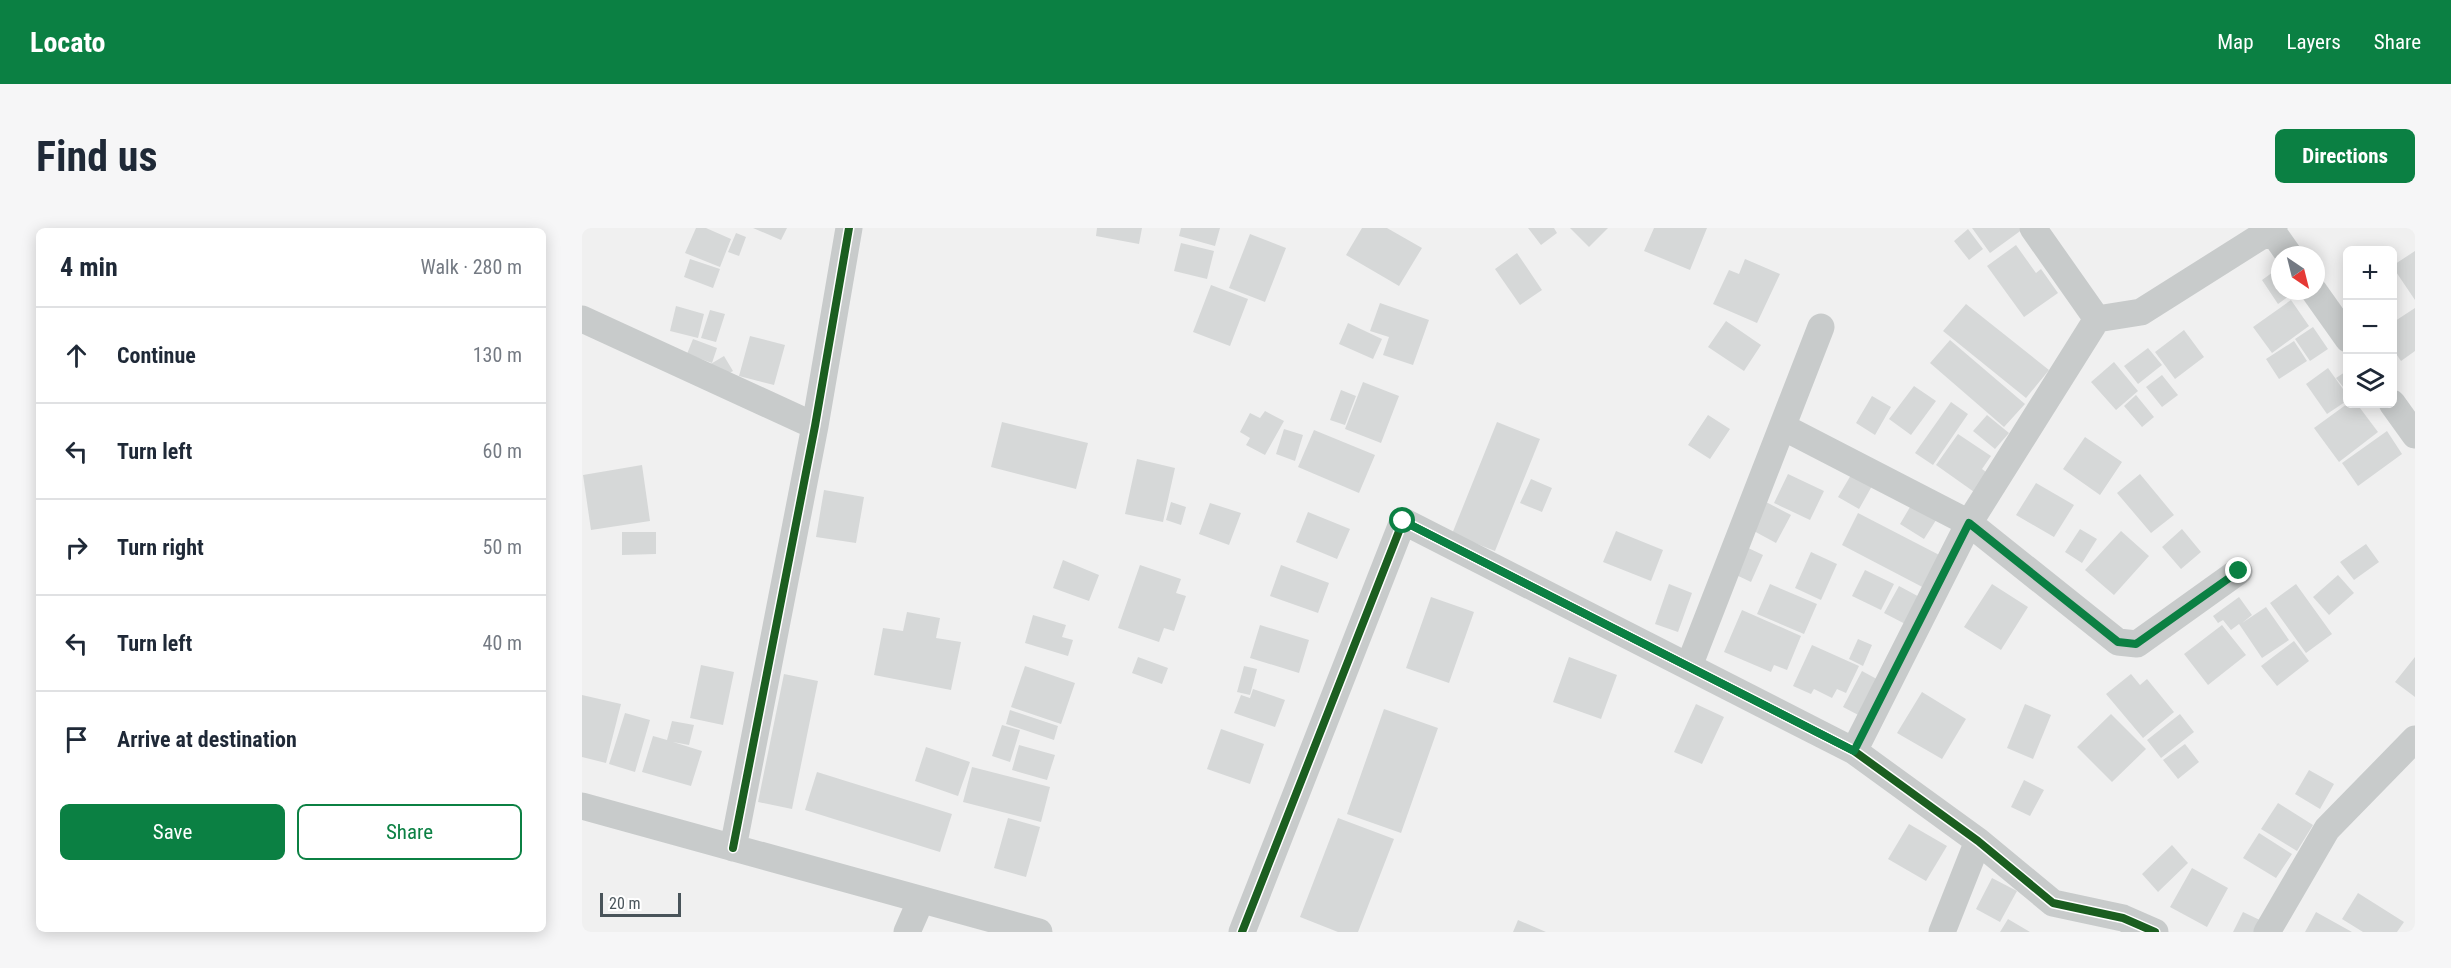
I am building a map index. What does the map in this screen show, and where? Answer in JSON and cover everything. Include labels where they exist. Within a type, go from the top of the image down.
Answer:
[{"type":"street","points":[[733,848],[815,426],[849,228]]},
{"type":"street","points":[[2032,228],[2097,319]]},
{"type":"street","points":[[1854,751],[1969,523],[2097,319],[2141,312],[2271,229],[2283,246]]},
{"type":"street","points":[[2320,300],[2343,332]]},
{"type":"street","points":[[582,319],[815,426]]},
{"type":"street","points":[[1689,666],[1821,327]]},
{"type":"street","points":[[2396,408],[2415,435]]},
{"type":"street","points":[[1783,427],[1969,523],[2118,642],[2136,644],[2239,571]]},
{"type":"street","points":[[1242,932],[1403,521],[1854,751],[1978,841],[2053,903],[2123,918],[2155,932]]},
{"type":"street","points":[[2267,932],[2327,829],[2415,739]]},
{"type":"street","points":[[582,806],[1039,932]]},
{"type":"street","points":[[1942,932],[1978,841]]},
{"type":"street","points":[[907,932],[921,900]]},
{"type":"building","points":[[696,228],[706,228],[731,239],[720,267],[685,253]]},
{"type":"building","points":[[753,228],[787,228],[781,240]]},
{"type":"building","points":[[1097,228],[1142,228],[1139,244],[1096,236]]},
{"type":"building","points":[[1181,228],[1220,228],[1215,246],[1179,236]]},
{"type":"building","points":[[1362,228],[1387,228],[1422,248],[1399,286],[1346,255]]},
{"type":"building","points":[[1528,228],[1554,228],[1557,233],[1541,245]]},
{"type":"building","points":[[1570,228],[1608,228],[1589,247]]},
{"type":"building","points":[[1654,228],[1707,228],[1690,270],[1644,251]]},
{"type":"building","points":[[1972,228],[2023,228],[2023,229],[1990,253]]},
{"type":"building","points":[[1968,229],[1983,249],[1969,260],[1954,241]]},
{"type":"building","points":[[736,233],[746,237],[739,256],[728,252]]},
{"type":"building","points":[[1250,234],[1286,248],[1265,302],[1229,288]]},
{"type":"building","points":[[1181,243],[1214,251],[1207,279],[1174,271]]},
{"type":"building","points":[[2016,245],[2036,273],[2041,269],[2058,293],[2024,317],[1987,266]]},
{"type":"building","points":[[2415,251],[2415,300],[2397,273],[2397,263]]},
{"type":"building","points":[[1517,253],[1542,290],[1520,305],[1495,269]]},
{"type":"building","points":[[690,259],[720,269],[713,288],[684,277]]},
{"type":"building","points":[[1745,259],[1780,274],[1757,323],[1713,304],[1729,270],[1739,274]]},
{"type":"building","points":[[2271,274],[2271,294],[2262,280]]},
{"type":"building","points":[[1211,285],[1248,299],[1230,346],[1193,332]]},
{"type":"building","points":[[2291,300],[2309,326],[2272,353],[2253,327]]},
{"type":"building","points":[[1380,303],[1429,320],[1413,365],[1383,355],[1389,337],[1370,331]]},
{"type":"building","points":[[1966,304],[2049,370],[2026,398],[1943,331]]},
{"type":"building","points":[[676,306],[704,314],[698,338],[670,331]]},
{"type":"building","points":[[2415,308],[2415,351],[2401,361],[2397,355],[2397,320]]},
{"type":"building","points":[[710,310],[725,314],[716,342],[701,338]]},
{"type":"building","points":[[1726,321],[1761,345],[1744,371],[1708,347]]},
{"type":"building","points":[[1348,323],[1382,339],[1373,359],[1339,344]]},
{"type":"building","points":[[2313,327],[2328,349],[2310,361],[2295,339]]},
{"type":"building","points":[[2184,330],[2204,357],[2175,379],[2155,352]]},
{"type":"building","points":[[750,336],[785,345],[774,385],[739,376]]},
{"type":"building","points":[[693,339],[717,348],[712,363],[687,354]]},
{"type":"building","points":[[1950,340],[2025,404],[2004,427],[1930,363]]},
{"type":"building","points":[[2294,341],[2307,361],[2279,379],[2266,359]]},
{"type":"building","points":[[2148,348],[2162,365],[2138,384],[2124,366]]},
{"type":"building","points":[[724,356],[733,371],[717,380],[709,365]]},
{"type":"building","points":[[2114,362],[2138,391],[2116,410],[2091,382]]},
{"type":"building","points":[[2328,368],[2343,389],[2343,403],[2327,414],[2306,384]]},
{"type":"building","points":[[2343,373],[2343,387],[2336,378]]},
{"type":"building","points":[[2162,375],[2178,395],[2162,407],[2146,387]]},
{"type":"building","points":[[1363,382],[1399,396],[1381,443],[1345,429]]},
{"type":"building","points":[[1914,386],[1936,401],[1911,435],[1889,419]]},
{"type":"building","points":[[1341,390],[1356,396],[1345,425],[1330,420]]},
{"type":"building","points":[[2136,395],[2154,417],[2142,427],[2124,406]]},
{"type":"building","points":[[1872,396],[1891,407],[1875,435],[1856,423]]},
{"type":"building","points":[[1951,402],[1968,414],[1933,465],[1915,453]]},
{"type":"building","points":[[2343,407],[2360,408],[2378,432],[2339,462],[2314,428]]},
{"type":"building","points":[[1265,411],[1284,421],[1265,455],[1246,445],[1250,438],[1240,432],[1250,413],[1260,418]]},
{"type":"building","points":[[1708,415],[1730,429],[1710,459],[1688,445]]},
{"type":"building","points":[[1987,415],[2009,433],[1995,449],[1973,431]]},
{"type":"building","points":[[1002,422],[1088,443],[1076,489],[991,467]]},
{"type":"building","points":[[1497,422],[1540,439],[1495,551],[1452,534]]},
{"type":"building","points":[[1284,429],[1303,435],[1295,461],[1276,454]]},
{"type":"building","points":[[1314,430],[1375,455],[1359,493],[1298,467]]},
{"type":"building","points":[[2387,431],[2402,454],[2358,486],[2342,463]]},
{"type":"building","points":[[1958,434],[1991,456],[1982,469],[1990,475],[1977,494],[1936,465]]},
{"type":"building","points":[[2085,437],[2122,462],[2100,495],[2063,469]]},
{"type":"building","points":[[1137,459],[1175,468],[1163,522],[1125,514]]},
{"type":"building","points":[[642,465],[650,521],[591,530],[583,475]]},
{"type":"building","points":[[1788,474],[1824,491],[1810,520],[1774,503]]},
{"type":"building","points":[[2140,474],[2174,515],[2151,533],[2117,493]]},
{"type":"building","points":[[1851,475],[1872,486],[1859,509],[1838,497]]},
{"type":"building","points":[[1531,479],[1552,488],[1542,512],[1520,503]]},
{"type":"building","points":[[2036,483],[2074,505],[2054,537],[2016,515]]},
{"type":"building","points":[[824,490],[864,497],[856,543],[816,537]]},
{"type":"building","points":[[1171,502],[1186,507],[1181,525],[1166,520]]},
{"type":"building","points":[[1766,502],[1791,515],[1776,543],[1752,530]]},
{"type":"building","points":[[1913,502],[1938,517],[1924,539],[1900,524]]},
{"type":"building","points":[[1210,503],[1241,513],[1229,545],[1199,534]]},
{"type":"building","points":[[1308,512],[1350,529],[1337,559],[1296,542]]},
{"type":"building","points":[[1858,513],[1947,559],[1930,591],[1842,545]]},
{"type":"building","points":[[2080,529],[2097,539],[2082,563],[2065,552]]},
{"type":"building","points":[[2182,529],[2201,552],[2181,569],[2162,547]]},
{"type":"building","points":[[1616,531],[1663,550],[1651,581],[1603,562]]},
{"type":"building","points":[[2121,531],[2149,556],[2114,595],[2085,570]]},
{"type":"building","points":[[622,532],[656,532],[656,554],[622,555]]},
{"type":"building","points":[[2366,544],[2379,562],[2354,580],[2340,562]]},
{"type":"building","points":[[1744,546],[1763,555],[1751,582],[1732,573]]},
{"type":"building","points":[[1811,552],[1837,564],[1821,600],[1795,588]]},
{"type":"building","points":[[1063,560],[1099,575],[1089,601],[1053,588]]},
{"type":"building","points":[[1140,565],[1181,579],[1176,593],[1186,596],[1174,631],[1164,628],[1159,642],[1118,628]]},
{"type":"building","points":[[1281,565],[1329,583],[1318,613],[1270,596]]},
{"type":"building","points":[[1865,570],[1894,584],[1881,610],[1852,596]]},
{"type":"building","points":[[2338,575],[2354,593],[2329,615],[2313,597]]},
{"type":"building","points":[[1669,584],[1692,593],[1678,632],[1655,624]]},
{"type":"building","points":[[1770,584],[1817,604],[1804,634],[1757,614]]},
{"type":"building","points":[[1992,584],[2028,607],[2001,650],[1964,627]]},
{"type":"building","points":[[2296,584],[2332,634],[2306,653],[2270,603]]},
{"type":"building","points":[[1899,586],[1925,600],[1911,627],[1884,613]]},
{"type":"building","points":[[1431,597],[1474,612],[1449,683],[1406,668]]},
{"type":"building","points":[[2239,597],[2252,615],[2242,623],[2266,607],[2289,640],[2262,658],[2239,624],[2231,630],[2223,620],[2218,623],[2213,616]]},
{"type":"building","points":[[1742,610],[1801,636],[1787,670],[1774,665],[1771,672],[1724,652]]},
{"type":"building","points":[[907,612],[940,618],[936,638],[961,642],[951,690],[874,675],[883,628],[903,631]]},
{"type":"building","points":[[1033,615],[1066,625],[1062,637],[1073,640],[1068,656],[1025,643]]},
{"type":"building","points":[[1260,625],[1309,640],[1299,673],[1250,658]]},
{"type":"building","points":[[2222,625],[2246,655],[2208,685],[2184,654]]},
{"type":"building","points":[[1858,639],[1872,645],[1863,666],[1849,659]]},
{"type":"building","points":[[2294,641],[2309,661],[2277,686],[2261,666]]},
{"type":"building","points":[[1812,645],[1859,666],[1846,693],[1837,689],[1832,698],[1814,689],[1811,694],[1793,686]]},
{"type":"building","points":[[1138,657],[1168,668],[1162,684],[1132,673]]},
{"type":"building","points":[[1569,657],[1617,675],[1601,719],[1553,702]]},
{"type":"building","points":[[2415,657],[2415,697],[2395,682]]},
{"type":"building","points":[[701,665],[734,672],[723,725],[690,718]]},
{"type":"building","points":[[1025,666],[1075,683],[1061,724],[1011,707]]},
{"type":"building","points":[[1244,666],[1257,669],[1250,695],[1237,692]]},
{"type":"building","points":[[1862,671],[1884,683],[1866,719],[1843,707]]},
{"type":"building","points":[[784,674],[818,681],[792,809],[758,802]]},
{"type":"building","points":[[2131,674],[2140,685],[2147,679],[2174,712],[2143,738],[2106,694]]},
{"type":"building","points":[[1253,689],[1285,700],[1275,727],[1234,713],[1241,695],[1250,698]]},
{"type":"building","points":[[1922,692],[1966,719],[1942,759],[1897,733]]},
{"type":"building","points":[[582,695],[621,704],[606,763],[582,757]]},
{"type":"building","points":[[1696,704],[1724,717],[1702,764],[1674,752]]},
{"type":"building","points":[[2025,704],[2051,715],[2033,759],[2007,748]]},
{"type":"building","points":[[1384,709],[1438,728],[1401,833],[1347,814]]},
{"type":"building","points":[[1010,710],[1058,726],[1054,740],[1006,724]]},
{"type":"building","points":[[625,713],[650,720],[635,772],[609,764]]},
{"type":"building","points":[[2111,714],[2146,749],[2112,782],[2077,747]]},
{"type":"building","points":[[2180,714],[2194,732],[2161,758],[2147,740]]},
{"type":"building","points":[[672,721],[694,725],[689,745],[673,742],[702,751],[691,786],[642,772],[653,736],[667,740]]},
{"type":"building","points":[[1002,725],[1020,730],[1010,762],[992,756]]},
{"type":"building","points":[[1221,729],[1264,744],[1250,784],[1207,769]]},
{"type":"building","points":[[2185,744],[2199,762],[2178,779],[2163,760]]},
{"type":"building","points":[[1019,745],[1055,755],[1047,780],[1012,770]]},
{"type":"building","points":[[926,747],[970,762],[958,796],[915,781]]},
{"type":"building","points":[[972,767],[1050,787],[1041,822],[963,802]]},
{"type":"building","points":[[2309,770],[2334,784],[2320,809],[2295,794]]},
{"type":"building","points":[[817,772],[952,814],[940,852],[805,810]]},
{"type":"building","points":[[2024,780],[2044,790],[2030,816],[2011,807]]},
{"type":"building","points":[[2278,803],[2313,825],[2297,851],[2261,829]]},
{"type":"building","points":[[1008,818],[1040,827],[1026,877],[994,868]]},
{"type":"building","points":[[1338,818],[1394,839],[1358,932],[1338,932],[1300,917]]},
{"type":"building","points":[[1909,824],[1947,846],[1926,881],[1888,859]]},
{"type":"building","points":[[2259,833],[2292,854],[2276,878],[2243,858]]},
{"type":"building","points":[[2172,845],[2188,863],[2158,892],[2142,874]]},
{"type":"building","points":[[2192,868],[2228,888],[2207,927],[2170,907]]},
{"type":"building","points":[[1992,878],[2017,891],[2000,922],[1976,909]]},
{"type":"building","points":[[2358,893],[2404,922],[2397,932],[2363,932],[2342,919]]},
{"type":"building","points":[[2243,912],[2264,922],[2259,932],[2233,932]]},
{"type":"building","points":[[2316,912],[2352,932],[2305,932]]},
{"type":"building","points":[[2008,919],[2030,932],[2000,932]]},
{"type":"building","points":[[1518,920],[1546,932],[1513,932]]},
{"type":"cycle path","points":[[733,848],[815,426],[849,228]]},
{"type":"cycle path","points":[[1242,932],[1403,521],[1854,751],[1978,841],[2053,903],[2123,918],[2155,932]]},
{"type":"route","points":[[1403,521],[1854,751],[1969,523],[2118,642],[2136,644],[2239,571]]}]
